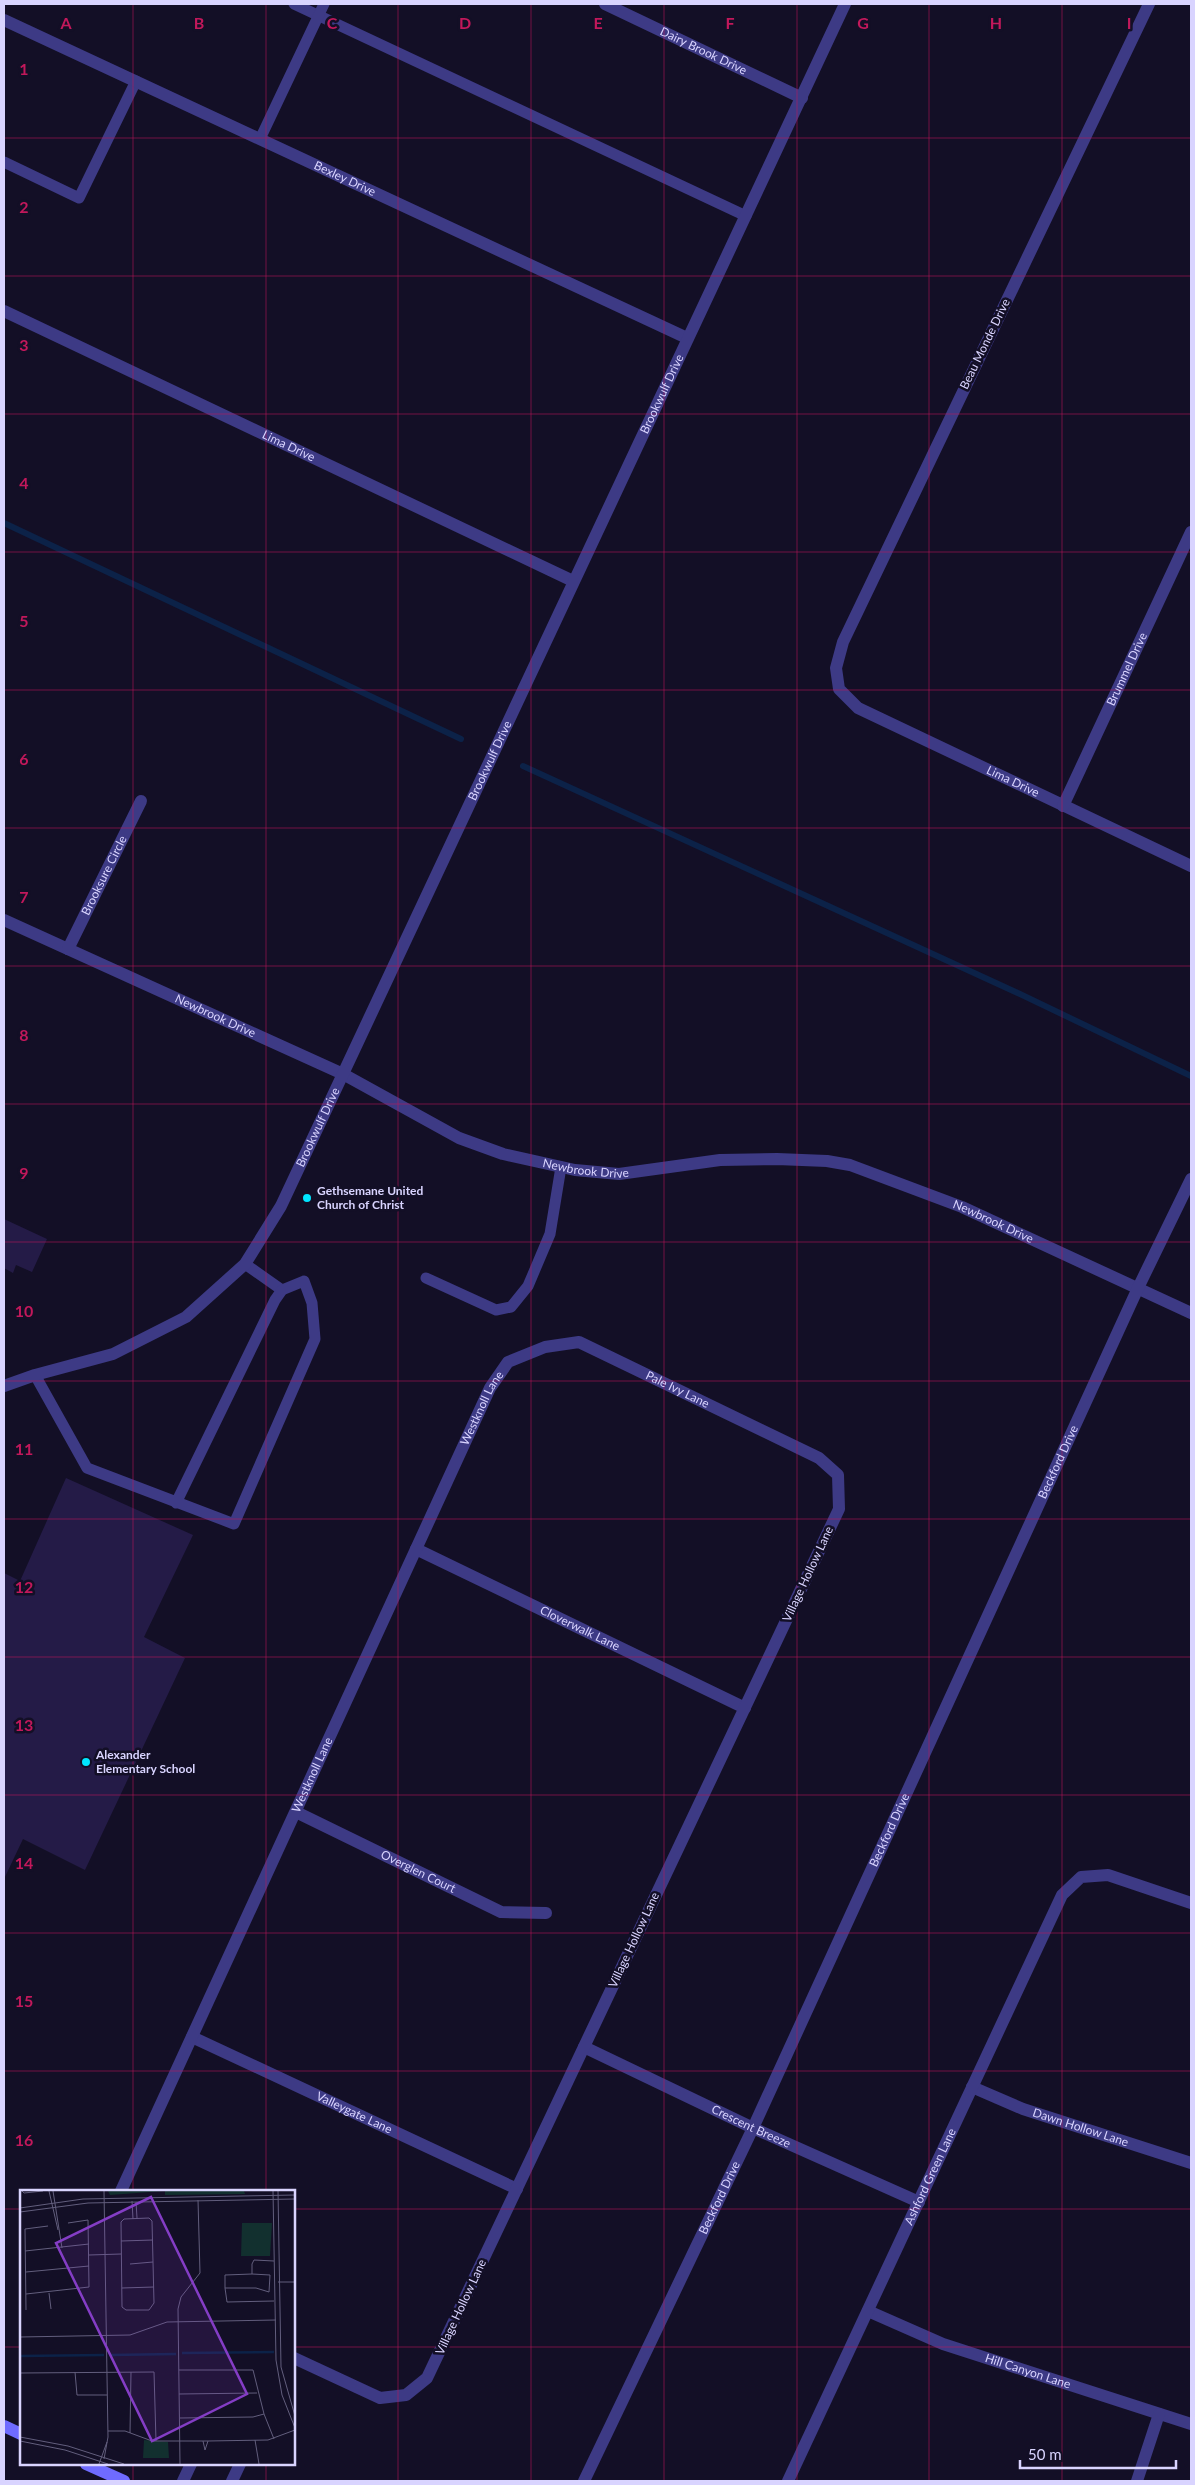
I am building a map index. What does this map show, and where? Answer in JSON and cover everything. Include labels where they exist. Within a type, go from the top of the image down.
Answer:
[{"type":"main road","points":[[4,2426],[20,2434]]},
{"type":"main road","points":[[88,2465],[124,2481]]},
{"type":"street","name":"Dairy Brook Drive","points":[[605,4],[802,98]]},
{"type":"street","name":"Brookwulf Drive","points":[[4,1386],[35,1375],[113,1354],[186,1318],[245,1264],[281,1206],[573,581],[846,4]]},
{"type":"street","name":"Beau Monde Drive","points":[[839,689],[836,668],[843,642],[1149,4]]},
{"type":"street","name":"Bexley Drive","points":[[4,20],[688,338]]},
{"type":"street","name":"Lima Drive","points":[[4,311],[573,581]]},
{"type":"street","name":"Brummel Drive","points":[[1063,806],[1191,532]]},
{"type":"street","name":"Lima Drive","points":[[839,689],[858,708],[1191,866]]},
{"type":"street","name":"Brooksure Circle","points":[[68,950],[141,801]]},
{"type":"street","name":"Newbrook Drive","points":[[4,920],[343,1074],[459,1138],[503,1154],[561,1167],[620,1174],[720,1160],[777,1159],[827,1161],[850,1165],[962,1207],[1191,1313]]},
{"type":"street","name":"Beckford Drive","points":[[584,2481],[753,2128],[1138,1288],[1191,1179]]},
{"type":"street","name":"Pale Ivy Lane","points":[[508,1362],[545,1347],[579,1342],[819,1458],[838,1475]]},
{"type":"street","name":"Westknoll Lane","points":[[121,2190],[490,1388],[508,1362]]},
{"type":"street","name":"Village Hollow Lane","points":[[295,2358],[380,2398],[406,2395],[428,2378],[839,1509],[838,1475]]},
{"type":"street","name":"Cloverwalk Lane","points":[[416,1549],[745,1708]]},
{"type":"street","name":"Overglen Court","points":[[296,1812],[501,1912],[546,1913]]},
{"type":"street","name":"Ashford Green Lane","points":[[788,2481],[1062,1895],[1081,1878],[1108,1875],[1191,1903]]},
{"type":"street","name":"Valleygate Lane","points":[[192,2036],[517,2189]]},
{"type":"street","name":"Crescent Breeze","points":[[584,2047],[753,2128],[919,2202]]},
{"type":"street","name":"Dawn Hollow Lane","points":[[972,2087],[1023,2109],[1191,2163]]},
{"type":"street","name":"Hill Canyon Lane","points":[[868,2311],[943,2344],[1191,2424]]},
{"type":"street","points":[[1137,2481],[1159,2414]]},
{"type":"street","points":[[183,2481],[191,2465]]},
{"type":"street","points":[[232,2481],[240,2465]]},
{"type":"lane","points":[[294,4],[746,216]]},
{"type":"lane","points":[[260,139],[324,4]]},
{"type":"lane","points":[[4,162],[79,198],[136,81]]},
{"type":"lane","points":[[426,1278],[496,1310],[511,1307],[528,1286],[550,1234],[561,1167]]},
{"type":"lane","points":[[245,1264],[282,1290]]},
{"type":"lane","points":[[35,1375],[87,1468],[176,1503],[234,1524],[315,1339],[312,1303],[304,1281],[282,1290],[275,1300],[176,1503]]},
{"type":"building","points":[[4,1219],[47,1239],[32,1272],[16,1265],[13,1273],[4,1268]]},
{"type":"building","points":[[66,1478],[193,1535],[144,1637],[185,1658],[85,1870],[23,1839],[4,1879],[4,1573],[20,1581]]},
{"type":"waterway","points":[[4,523],[461,739]]},
{"type":"waterway","points":[[523,766],[1020,994],[1191,1076]]},
{"type":"place","name":"Gethsemane United Church of Christ","points":[[307,1198]]},
{"type":"place","name":"Alexander Elementary School","points":[[86,1762]]}]
